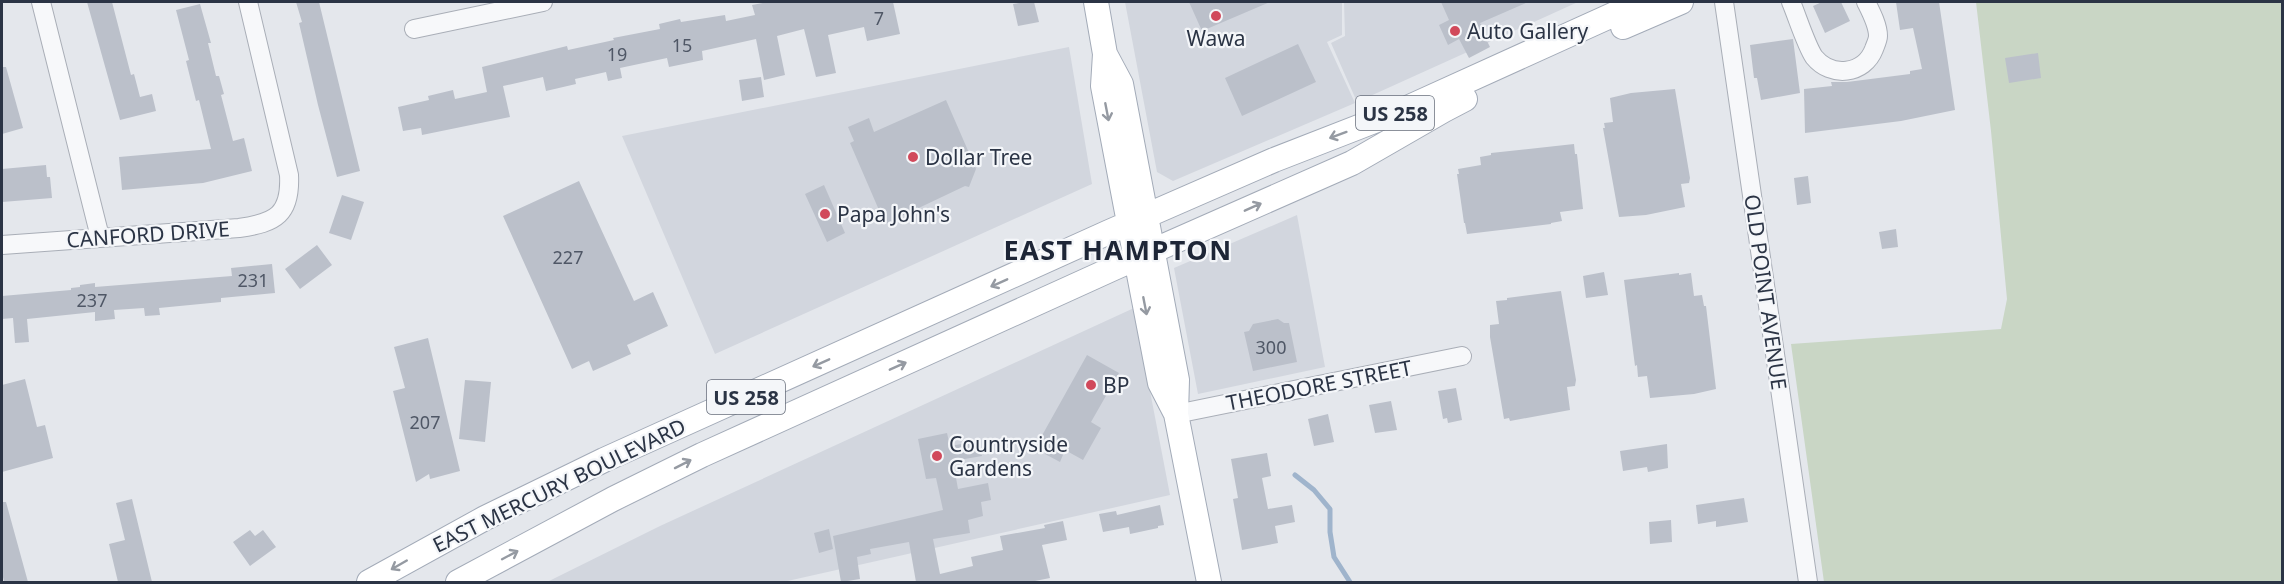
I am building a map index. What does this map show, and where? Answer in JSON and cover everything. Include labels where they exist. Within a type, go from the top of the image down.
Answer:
[{"type":"main road","points":[[1096,2],[1105,54],[1103,86],[1177,380],[1176,414],[1209,582]]},
{"type":"main road","name":"EAST MERCURY BOULEVARD","points":[[369,582],[485,518],[585,469],[1137,220],[1283,156],[1413,106],[1641,2]]},
{"type":"main road","name":"EAST MERCURY BOULEVARD","points":[[458,582],[702,455],[1352,163],[1444,110],[1681,2]]},
{"type":"street","points":[[41,2],[100,237]]},
{"type":"street","name":"CANFORD DRIVE","points":[[2,245],[257,226],[280,214],[287,205],[290,191],[286,153],[248,2]]},
{"type":"street","points":[[414,29],[543,2]]},
{"type":"street","name":"OLD POINT AVENUE","points":[[1725,2],[1808,582]]},
{"type":"street","points":[[1791,2],[1814,56],[1834,71],[1847,71],[1862,66],[1870,58],[1878,37],[1866,2]]},
{"type":"street","name":"THEODORE STREET","points":[[1176,414],[1462,356]]},
{"type":"shaded area","points":[[1125,2],[1342,2],[1342,35],[1327,42],[1355,103],[1173,181],[1157,172]]},
{"type":"shaded area","points":[[1344,2],[1578,2],[1357,102],[1331,43],[1345,36]]},
{"type":"shaded area","points":[[1069,47],[1092,184],[715,354],[622,136]]},
{"type":"shaded area","points":[[1297,215],[1325,367],[1198,394],[1174,268]]},
{"type":"shaded area","points":[[1134,308],[1170,495],[783,582],[547,582],[660,526]]},
{"type":"green space","points":[[1976,2],[2282,2],[2282,582],[1824,582],[1791,344],[2001,329],[2007,299]]},
{"type":"building","points":[[87,2],[112,2],[131,75],[134,74],[140,97],[152,94],[156,111],[120,120]]},
{"type":"building","points":[[296,2],[319,2],[360,171],[337,177],[318,105]]},
{"type":"building","points":[[768,2],[893,2],[900,34],[867,41],[864,27],[828,35],[836,73],[816,77],[804,29],[777,36],[785,75],[764,80],[756,39],[702,51],[703,60],[669,67],[667,58],[620,68],[622,78],[608,81],[606,72],[575,79],[576,84],[546,91],[543,77],[503,86],[510,117],[422,135],[421,128],[403,131],[398,107],[429,100],[428,96],[453,90],[455,99],[487,92],[482,67],[567,46],[568,50],[660,29],[659,24],[680,19],[681,22],[725,15],[726,21],[755,15],[752,5]]},
{"type":"building","points":[[1034,2],[1039,22],[1018,26],[1013,4]]},
{"type":"building","name":"Wawa","points":[[1189,2],[1270,2],[1202,31]]},
{"type":"building","points":[[1441,2],[1528,2],[1480,23],[1490,47],[1469,58],[1459,39],[1448,45],[1439,25],[1449,20]]},
{"type":"building","points":[[1822,2],[1841,2],[1850,21],[1825,33],[1813,6]]},
{"type":"building","points":[[1896,2],[1939,2],[1955,110],[1901,121],[1805,133],[1804,89],[1832,86],[1831,82],[1910,74],[1910,71],[1922,69],[1913,28],[1900,30]]},
{"type":"building","points":[[200,4],[211,43],[208,43],[216,76],[219,76],[224,94],[221,95],[233,141],[244,138],[252,171],[203,183],[122,190],[119,157],[211,149],[199,100],[196,101],[186,61],[189,60],[176,10]]},
{"type":"building","points":[[1793,39],[1800,93],[1761,100],[1757,78],[1754,78],[1750,45]]},
{"type":"building","points":[[1298,44],[1316,82],[1242,116],[1225,78]]},
{"type":"building","points":[[2038,53],[2041,78],[2009,83],[2005,58]]},
{"type":"building","points":[[2,67],[6,67],[23,128],[2,134]]},
{"type":"building","points":[[761,77],[764,97],[742,101],[739,80]]},
{"type":"building","points":[[1675,89],[1690,178],[1689,183],[1681,184],[1685,207],[1646,215],[1619,217],[1603,128],[1605,128],[1604,123],[1613,122],[1610,98],[1631,93]]},
{"type":"building","name":"Dollar Tree","points":[[946,100],[976,169],[969,187],[965,186],[885,224],[850,143],[854,141],[848,127],[869,118],[874,132]]},
{"type":"building","points":[[1574,144],[1583,209],[1560,212],[1562,221],[1551,224],[1467,234],[1458,169],[1481,165],[1480,157],[1491,155],[1491,153]]},
{"type":"building","points":[[46,165],[52,198],[2,202],[2,169]]},
{"type":"building","points":[[1808,176],[1811,203],[1797,205],[1794,178]]},
{"type":"building","points":[[579,181],[634,301],[653,292],[668,326],[627,345],[631,354],[593,371],[589,361],[572,369],[503,216]]},
{"type":"building","name":"Papa John's","points":[[824,185],[845,233],[827,242],[805,194]]},
{"type":"building","points":[[342,195],[364,202],[351,240],[329,233]]},
{"type":"building","points":[[1896,229],[1898,247],[1882,249],[1879,232]]},
{"type":"building","points":[[317,245],[332,265],[300,289],[285,269]]},
{"type":"building","points":[[272,264],[275,293],[221,298],[221,302],[159,308],[160,315],[145,316],[144,308],[114,310],[115,319],[95,321],[95,312],[27,319],[29,342],[15,343],[13,318],[2,319],[2,296],[71,290],[80,285],[95,283],[95,287],[232,276],[231,268]]},
{"type":"building","points":[[1604,272],[1608,295],[1586,298],[1583,276]]},
{"type":"building","points":[[1679,273],[1679,275],[1691,273],[1694,296],[1702,295],[1704,306],[1706,306],[1716,389],[1694,394],[1650,398],[1647,376],[1638,377],[1637,365],[1635,366],[1624,280]]},
{"type":"building","points":[[1561,291],[1576,380],[1575,386],[1567,387],[1570,410],[1510,421],[1509,418],[1504,419],[1490,337],[1490,325],[1499,324],[1496,301]]},
{"type":"building","points":[[1278,319],[1289,323],[1297,362],[1253,371],[1244,332],[1249,331],[1253,324]]},
{"type":"building","points":[[428,338],[460,471],[430,479],[429,474],[416,482],[393,391],[405,388],[394,347]]},
{"type":"building","points":[[1087,355],[1119,373],[1091,422],[1101,428],[1083,460],[1065,450],[1060,462],[1045,454],[1046,451],[1035,448]]},
{"type":"building","points":[[25,379],[37,427],[45,425],[53,458],[2,472],[2,385]]},
{"type":"building","points":[[465,380],[491,382],[485,442],[459,439]]},
{"type":"building","points":[[1456,388],[1462,420],[1448,423],[1447,418],[1443,419],[1438,391]]},
{"type":"building","points":[[1391,401],[1397,430],[1375,433],[1369,405]]},
{"type":"building","points":[[1328,414],[1334,442],[1314,446],[1308,419]]},
{"type":"building","points":[[947,433],[950,446],[979,441],[982,456],[953,461],[958,489],[988,483],[991,500],[981,502],[983,516],[968,520],[970,533],[933,539],[940,574],[973,566],[971,557],[1003,550],[1000,536],[1045,528],[1044,525],[1063,521],[1067,540],[1042,545],[1050,578],[1030,582],[916,582],[909,542],[870,549],[871,554],[857,557],[860,579],[841,582],[833,536],[943,510],[936,478],[926,479],[918,439]]},
{"type":"building","points":[[1667,444],[1668,468],[1648,472],[1647,467],[1623,471],[1620,451]]},
{"type":"building","points":[[1267,453],[1271,476],[1262,478],[1268,509],[1292,505],[1295,522],[1275,526],[1278,543],[1242,550],[1233,499],[1238,498],[1231,459]]},
{"type":"building","points":[[1744,498],[1748,522],[1716,527],[1716,521],[1698,524],[1696,505]]},
{"type":"building","points":[[132,499],[152,582],[118,582],[109,544],[125,540],[116,503]]},
{"type":"building","points":[[2,502],[6,502],[28,582],[4,582]]},
{"type":"building","points":[[1160,505],[1164,525],[1158,528],[1130,534],[1129,527],[1103,532],[1099,514],[1116,511],[1117,515]]},
{"type":"building","points":[[1671,520],[1672,542],[1650,544],[1649,522]]},
{"type":"building","points":[[829,529],[833,549],[819,553],[814,533]]},
{"type":"building","points":[[250,530],[255,536],[263,530],[276,547],[250,566],[233,542]]},
{"type":"waterway","points":[[1295,475],[1314,490],[1330,509],[1330,532],[1334,557],[1350,582]]},
{"type":"place","name":"Wawa","points":[[1216,16]]},
{"type":"place","name":"Auto Gallery","points":[[1455,31]]},
{"type":"place","name":"Dollar Tree","points":[[913,157]]},
{"type":"place","name":"Papa John's","points":[[825,214]]},
{"type":"place","name":"BP","points":[[1091,385]]},
{"type":"place","name":"Countryside Gardens","points":[[937,456]]},
{"type":"district","name":"EAST HAMPTON","points":[[1118,249]]}]
